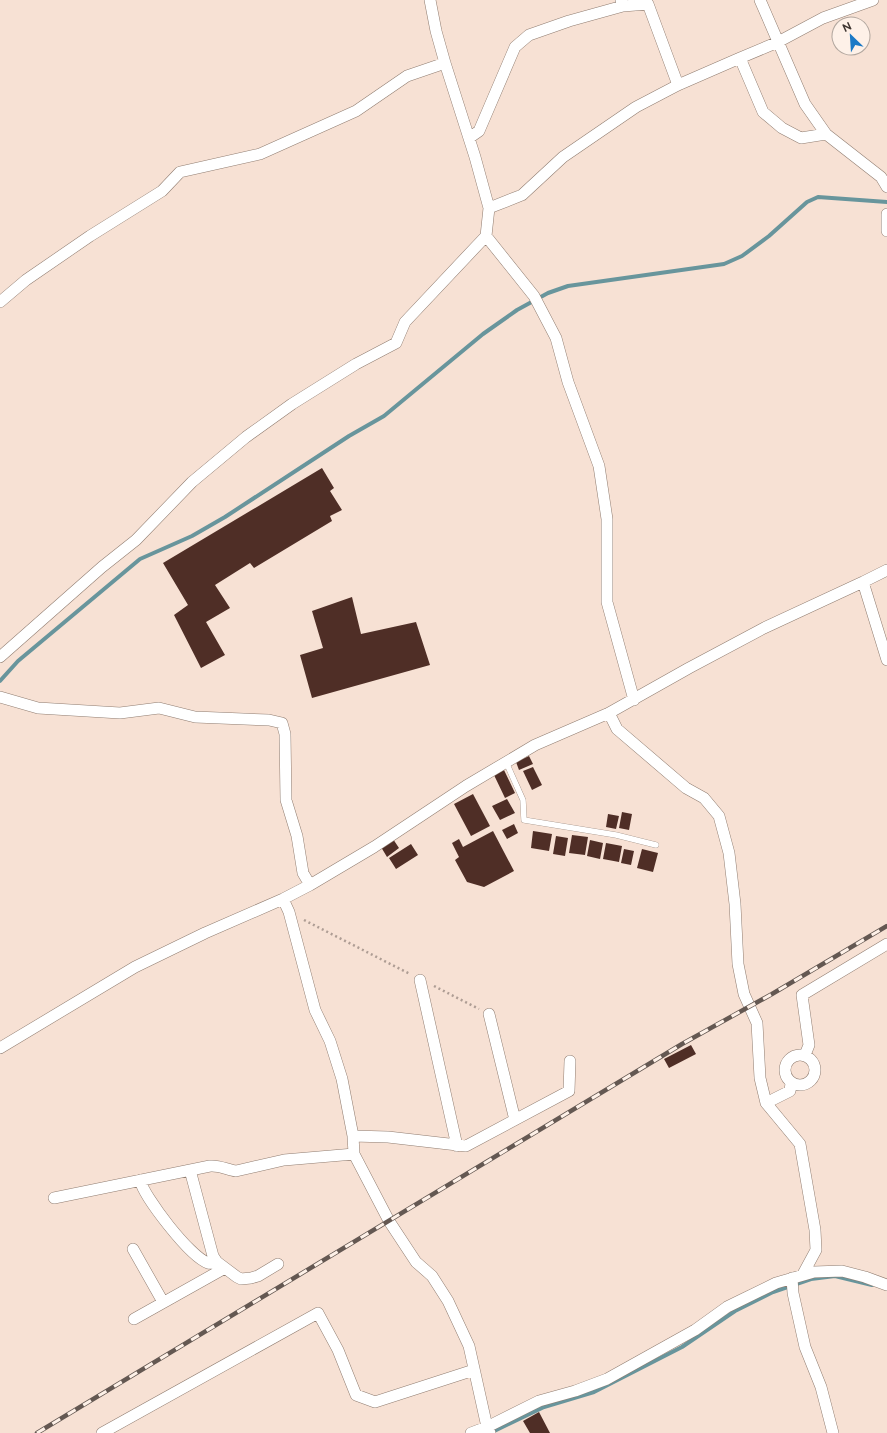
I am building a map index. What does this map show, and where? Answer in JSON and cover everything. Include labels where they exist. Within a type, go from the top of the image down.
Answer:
[{"type":"street","points":[[0,657],[102,567],[136,540],[192,482],[246,437],[292,404],[356,364],[396,343],[405,322],[486,236],[488,208],[469,138],[436,31],[430,0]]},
{"type":"street","points":[[760,0],[805,104],[826,134],[881,177],[887,186]]},
{"type":"street","points":[[488,208],[522,195],[538,178],[570,152],[636,107],[678,85],[778,42],[823,18],[873,0]]},
{"type":"street","points":[[469,138],[479,131],[515,47],[529,35],[622,3],[648,4],[678,85]]},
{"type":"street","points":[[740,58],[763,112],[782,128],[801,138],[826,134]]},
{"type":"street","points":[[0,302],[26,280],[90,236],[162,191],[180,172],[260,154],[356,111],[407,76],[445,63]]},
{"type":"street","points":[[887,215],[887,230]]},
{"type":"street","points":[[486,236],[534,296],[556,338],[568,382],[599,466],[607,519],[607,602],[634,700]]},
{"type":"street","points":[[0,1048],[135,966],[283,899],[310,885],[374,847],[466,786],[535,745],[610,714],[689,668],[764,628],[887,570]]},
{"type":"street","points":[[863,582],[887,660]]},
{"type":"street","points":[[4,698],[38,708],[120,713],[159,708],[195,717],[269,720],[282,723],[285,734],[286,800],[297,836],[303,873],[310,885]]},
{"type":"street","points":[[610,714],[617,729],[686,788],[704,798],[719,816],[730,853],[735,904],[738,964],[744,994],[757,1023],[760,1078],[766,1104],[800,1144],[815,1230],[816,1250],[803,1274]]},
{"type":"street","points":[[283,899],[289,912],[315,1010],[330,1041],[342,1079],[353,1136],[354,1154],[389,1221],[416,1262],[432,1276],[448,1301],[469,1346],[489,1430]]},
{"type":"street","points":[[805,1055],[809,1045],[802,995],[887,944]]},
{"type":"street","points":[[420,980],[457,1146]]},
{"type":"street","points":[[489,1014],[515,1120]]},
{"type":"street","points":[[797,1055],[805,1055],[813,1061],[815,1066],[815,1075],[808,1083],[804,1085],[796,1085],[791,1082],[785,1074],[785,1066],[792,1057],[797,1055]]},
{"type":"street","points":[[353,1136],[388,1137],[466,1146],[569,1091],[570,1061]]},
{"type":"street","points":[[766,1104],[790,1091],[791,1082]]},
{"type":"street","points":[[54,1198],[215,1165],[236,1171],[284,1160],[354,1154]]},
{"type":"street","points":[[190,1170],[213,1256],[221,1265],[237,1278],[251,1278],[278,1264]]},
{"type":"street","points":[[140,1180],[144,1191],[181,1242],[206,1262],[221,1265]]},
{"type":"street","points":[[133,1249],[163,1302]]},
{"type":"street","points":[[134,1319],[221,1265]]},
{"type":"street","points":[[471,1433],[489,1430],[539,1401],[574,1391],[606,1379],[695,1330],[727,1307],[776,1283],[814,1272],[842,1271],[887,1285]]},
{"type":"street","points":[[792,1278],[793,1293],[805,1347],[821,1387],[833,1433]]},
{"type":"street","points":[[102,1433],[318,1313],[338,1350],[356,1395],[375,1402],[474,1370]]},
{"type":"lane","points":[[506,762],[523,800],[524,820],[616,835],[656,844]]},
{"type":"path","points":[[289,912],[489,1014]]},
{"type":"building","points":[[322,468],[334,488],[330,491],[342,510],[330,516],[332,521],[254,568],[250,563],[215,585],[230,608],[206,622],[225,655],[201,668],[174,615],[188,605],[163,563]]},
{"type":"building","points":[[352,597],[361,634],[416,622],[430,665],[312,698],[300,655],[323,648],[312,611]]},
{"type":"building","points":[[529,756],[533,764],[519,770],[516,762]]},
{"type":"building","points":[[533,767],[542,785],[532,790],[523,771]]},
{"type":"building","points":[[504,770],[515,793],[505,798],[494,775]]},
{"type":"building","points":[[473,794],[490,826],[471,836],[454,804]]},
{"type":"building","points":[[507,799],[515,813],[500,820],[492,806]]},
{"type":"building","points":[[622,812],[632,814],[629,830],[619,828]]},
{"type":"building","points":[[608,814],[619,816],[616,829],[606,827]]},
{"type":"building","points":[[514,824],[518,833],[507,839],[502,830]]},
{"type":"building","points":[[493,831],[514,871],[484,887],[467,882],[455,860],[459,857],[452,843],[459,839],[463,847]]},
{"type":"building","points":[[533,831],[552,834],[549,851],[531,848]]},
{"type":"building","points":[[572,835],[588,837],[585,855],[569,853]]},
{"type":"building","points":[[556,836],[568,838],[565,856],[553,854]]},
{"type":"building","points":[[393,839],[399,848],[387,857],[381,847]]},
{"type":"building","points":[[590,840],[603,843],[600,859],[587,856]]},
{"type":"building","points":[[606,843],[622,846],[619,862],[603,859]]},
{"type":"building","points":[[411,844],[418,855],[396,869],[389,858]]},
{"type":"building","points":[[624,849],[634,851],[631,865],[621,863]]},
{"type":"building","points":[[642,849],[658,853],[653,872],[637,868]]},
{"type":"building","points":[[691,1045],[696,1054],[669,1068],[664,1059]]},
{"type":"building","points":[[539,1412],[550,1433],[530,1433],[523,1421]]},
{"type":"waterway","points":[[0,681],[18,661],[140,559],[192,536],[225,517],[349,436],[384,416],[483,334],[517,310],[548,293],[568,286],[724,264],[742,256],[769,236],[807,202],[818,197],[887,202]]},
{"type":"waterway","points":[[490,1433],[544,1407],[594,1392],[682,1347],[735,1311],[773,1292],[811,1279],[835,1276],[872,1285]]},
{"type":"railway","points":[[37,1433],[682,1044],[772,994],[887,926]]}]
